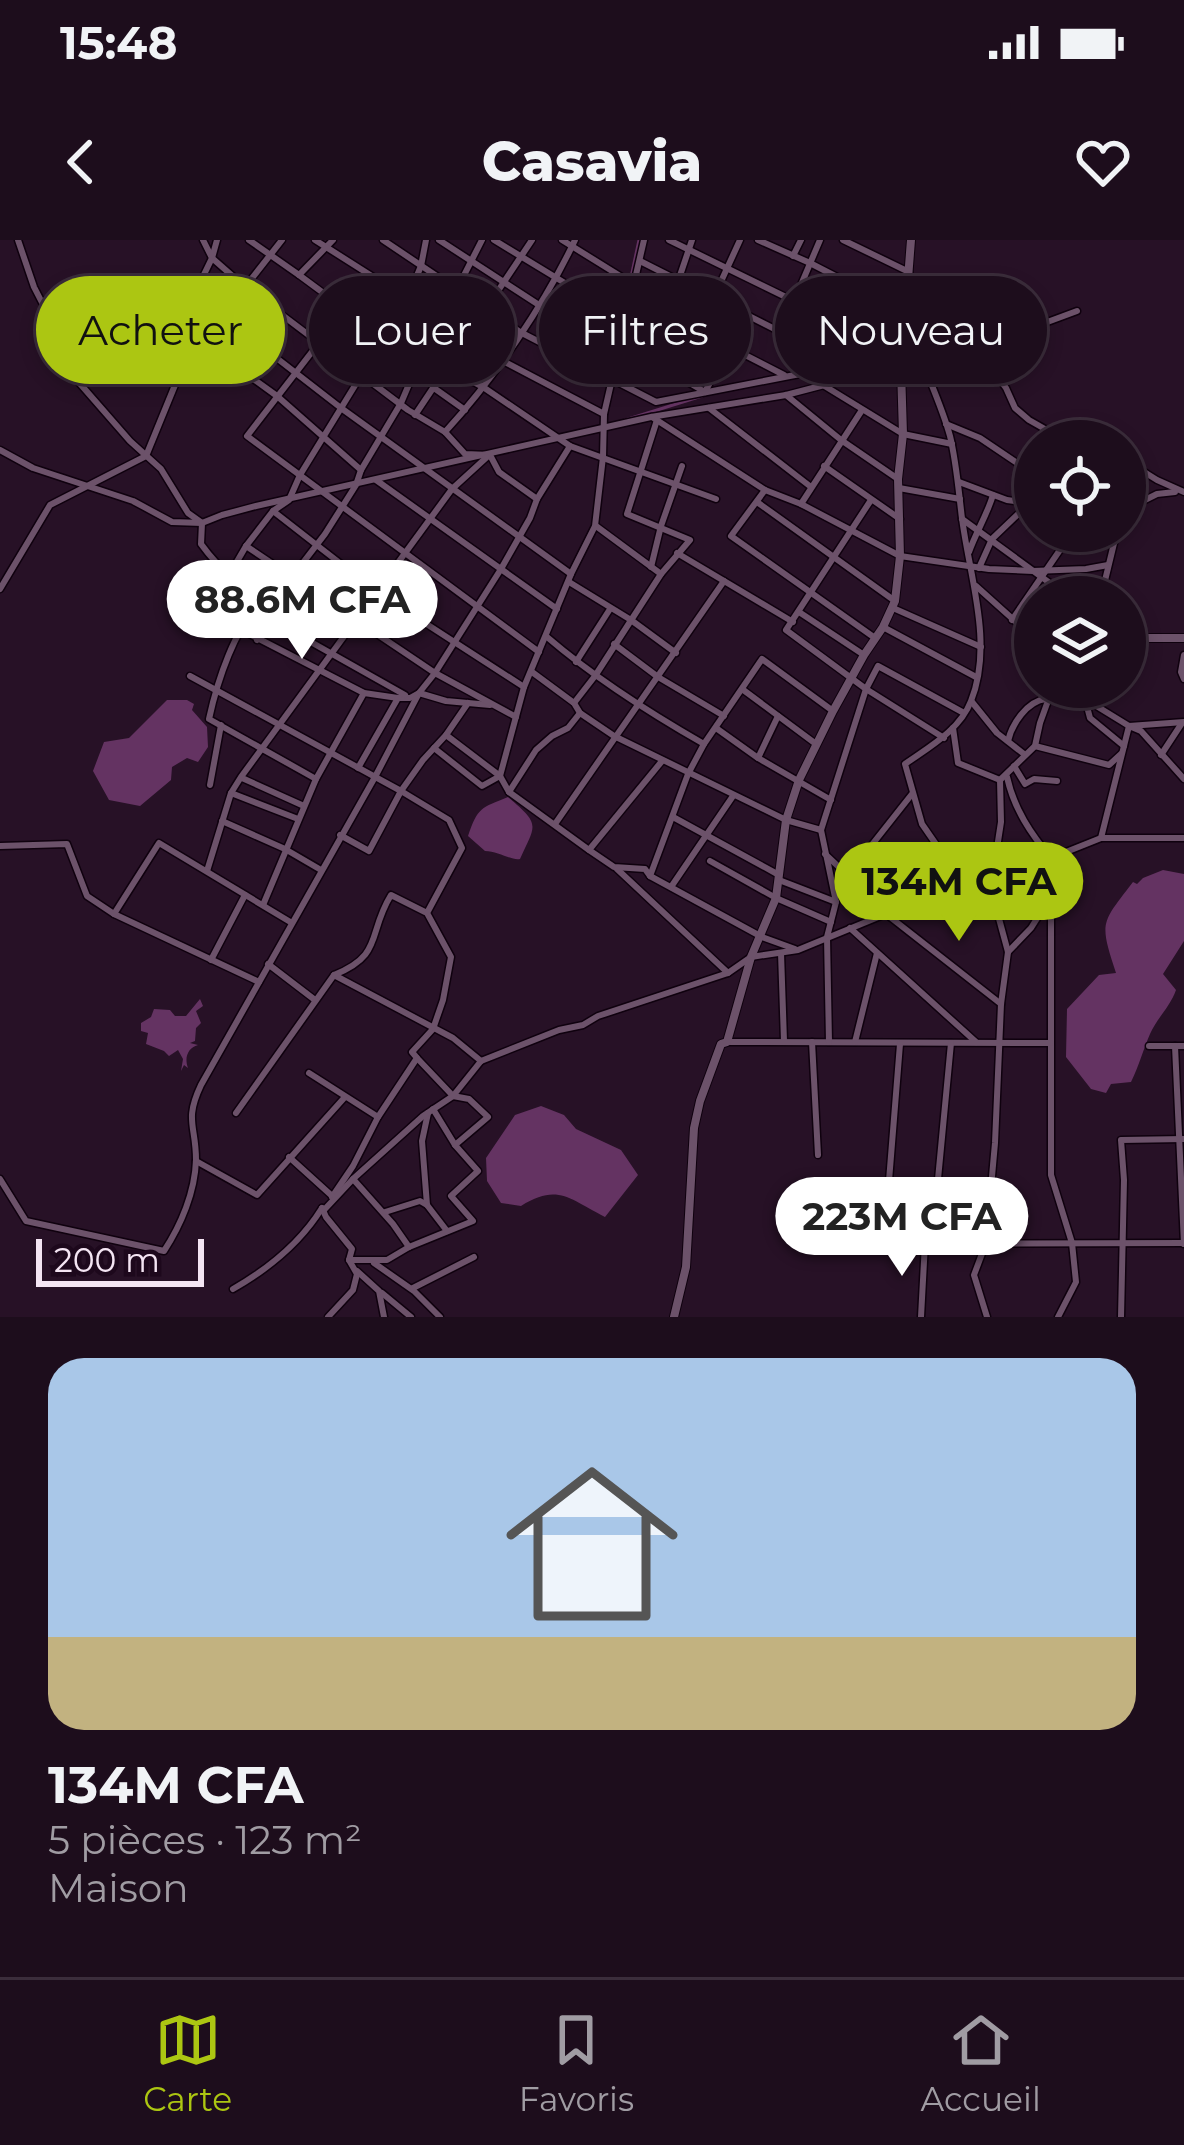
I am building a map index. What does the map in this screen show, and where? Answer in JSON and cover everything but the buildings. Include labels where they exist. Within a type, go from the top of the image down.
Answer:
[{"type":"street","points":[[18,240],[75,378],[161,469],[188,513],[202,523]]},
{"type":"street","points":[[203,240],[212,258],[232,276]]},
{"type":"street","points":[[203,276],[218,240]]},
{"type":"street","points":[[249,240],[309,281]]},
{"type":"street","points":[[253,276],[282,240]]},
{"type":"street","points":[[315,240],[371,276]]},
{"type":"street","points":[[299,274],[333,240]]},
{"type":"street","points":[[383,240],[437,276]]},
{"type":"street","points":[[418,276],[426,240]]},
{"type":"street","points":[[439,240],[494,276]]},
{"type":"street","points":[[464,276],[482,240]]},
{"type":"street","points":[[494,240],[553,276]]},
{"type":"street","points":[[510,276],[532,240]]},
{"type":"street","points":[[562,240],[574,243],[621,276]]},
{"type":"street","points":[[635,276],[644,240]]},
{"type":"street","points":[[669,240],[690,244],[725,270],[775,293]]},
{"type":"street","points":[[723,276],[740,240]]},
{"type":"street","points":[[758,240],[835,276]]},
{"type":"street","points":[[793,256],[801,240]]},
{"type":"street","points":[[805,276],[820,240]]},
{"type":"street","points":[[843,240],[909,272]]},
{"type":"street","points":[[909,276],[911,240]]},
{"type":"street","points":[[556,276],[574,243]]},
{"type":"street","points":[[680,276],[690,244]]},
{"type":"street","points":[[639,260],[669,276]]},
{"type":"street","points":[[515,290],[538,305],[515,339]]},
{"type":"street","points":[[1047,322],[1077,310]]},
{"type":"street","points":[[285,319],[309,337]]},
{"type":"street","points":[[515,329],[539,342]]},
{"type":"street","points":[[309,355],[247,436],[539,652]]},
{"type":"street","points":[[285,365],[676,653]]},
{"type":"street","points":[[515,367],[604,415]]},
{"type":"street","points":[[618,384],[656,402],[775,378]]},
{"type":"street","points":[[0,589],[50,505],[146,456],[175,384]]},
{"type":"street","points":[[259,384],[361,470]]},
{"type":"street","points":[[356,384],[289,500],[272,511],[228,577],[199,608],[364,693],[398,698],[414,695]]},
{"type":"street","points":[[373,384],[445,432],[465,454],[490,455]]},
{"type":"street","points":[[257,640],[292,578],[356,485],[409,384]]},
{"type":"street","points":[[415,415],[435,384]]},
{"type":"street","points":[[478,384],[570,446],[716,499]]},
{"type":"street","points":[[445,432],[485,384]]},
{"type":"street","points":[[434,748],[482,786],[500,776],[524,687],[596,526],[604,415],[611,384]]},
{"type":"street","points":[[691,384],[705,392]]},
{"type":"street","points":[[705,392],[709,384]]},
{"type":"street","points":[[207,872],[231,793],[241,777],[452,489],[490,455],[827,384]]},
{"type":"street","points":[[727,1042],[751,957],[776,898],[786,820],[799,781],[894,605],[900,556],[902,384]]},
{"type":"street","points":[[931,384],[952,444],[962,519],[975,567]]},
{"type":"street","points":[[1003,384],[1015,408],[1029,420]]},
{"type":"street","points":[[823,385],[903,434],[952,444]]},
{"type":"street","points":[[433,387],[465,410]]},
{"type":"street","points":[[786,395],[898,484],[960,499]]},
{"type":"street","points":[[707,407],[811,487]]},
{"type":"street","points":[[801,504],[862,410]]},
{"type":"street","points":[[574,703],[661,574],[690,540],[627,514],[654,418]]},
{"type":"street","points":[[654,418],[765,490],[900,556],[1040,573],[1108,565]]},
{"type":"street","points":[[946,424],[980,438],[1014,461]]},
{"type":"street","points":[[0,1179],[26,1222],[164,1251],[190,1197],[196,1161],[190,1108],[375,777],[414,695],[435,673],[501,568],[570,446]]},
{"type":"street","points":[[0,450],[33,468],[133,501],[172,522],[202,523],[222,514],[490,455]]},
{"type":"street","points":[[490,455],[499,472],[537,499]]},
{"type":"street","points":[[651,567],[682,466]]},
{"type":"street","points":[[824,466],[900,519]]},
{"type":"street","points":[[1146,473],[1181,492]]},
{"type":"street","points":[[376,480],[557,609]]},
{"type":"street","points":[[959,482],[1014,500]]},
{"type":"street","points":[[765,490],[731,536],[875,638]]},
{"type":"street","points":[[1146,499],[1181,492]]},
{"type":"street","points":[[969,552],[993,495]]},
{"type":"street","points":[[871,500],[786,630],[944,738]]},
{"type":"street","points":[[756,501],[894,605],[981,646]]},
{"type":"street","points":[[272,511],[377,592],[524,687]]},
{"type":"street","points":[[998,915],[969,892],[922,824],[905,764],[944,738],[971,701],[981,646],[975,567],[992,539],[1014,518]]},
{"type":"street","points":[[962,519],[1044,576]]},
{"type":"street","points":[[202,523],[201,544],[228,577],[278,610]]},
{"type":"street","points":[[596,526],[661,574]]},
{"type":"street","points":[[246,546],[435,673],[516,717]]},
{"type":"street","points":[[973,584],[1012,620],[1056,552]]},
{"type":"street","points":[[1106,576],[1111,552]]},
{"type":"street","points":[[677,553],[793,622]]},
{"type":"street","points":[[554,825],[724,581]]},
{"type":"street","points":[[215,588],[414,695],[490,706]]},
{"type":"street","points":[[262,600],[240,630],[215,690],[209,718],[316,778]]},
{"type":"street","points":[[576,662],[611,608]]},
{"type":"street","points":[[799,612],[864,655]]},
{"type":"street","points":[[883,627],[976,677]]},
{"type":"street","points":[[547,637],[636,705],[704,744]]},
{"type":"street","points":[[1146,638],[1184,638]]},
{"type":"street","points":[[614,644],[724,716]]},
{"type":"street","points":[[1184,656],[1184,679]]},
{"type":"street","points":[[650,876],[688,774],[762,659],[833,711]]},
{"type":"street","points":[[829,1042],[826,937],[836,902],[820,830],[866,689],[878,666],[964,713]]},
{"type":"street","points":[[532,672],[614,736],[786,820],[820,830]]},
{"type":"street","points":[[190,676],[449,820],[462,848],[427,913]]},
{"type":"street","points":[[742,689],[817,745]]},
{"type":"street","points":[[262,905],[316,778],[364,693]]},
{"type":"street","points":[[358,767],[398,698]]},
{"type":"street","points":[[971,701],[1024,754]]},
{"type":"street","points":[[340,835],[369,851],[401,790],[468,702]]},
{"type":"street","points":[[1007,741],[1012,725],[1029,708]]},
{"type":"street","points":[[987,1317],[974,1275],[986,1243],[1008,952],[998,915],[1006,884],[997,848],[1003,778],[1035,746],[1045,708]]},
{"type":"street","points":[[1087,708],[1090,718],[1124,749]]},
{"type":"street","points":[[1100,708],[1141,731],[1184,779]]},
{"type":"street","points":[[509,791],[536,750],[568,728],[580,713]]},
{"type":"street","points":[[758,758],[778,716]]},
{"type":"street","points":[[1129,725],[1184,720]]},
{"type":"street","points":[[1161,755],[1184,720]]},
{"type":"street","points":[[210,785],[221,724]]},
{"type":"street","points":[[1101,838],[1129,725]]},
{"type":"street","points":[[953,726],[958,763],[1003,778],[1016,808],[1051,858],[1051,1175],[1072,1243],[1076,1282],[1058,1317]]},
{"type":"street","points":[[716,728],[831,800]]},
{"type":"street","points":[[446,735],[500,776],[509,791],[614,866],[728,973]]},
{"type":"street","points":[[1035,746],[1109,765],[1124,749]]},
{"type":"street","points":[[589,850],[662,761]]},
{"type":"street","points":[[1014,766],[1025,784],[1034,779],[1057,781]]},
{"type":"street","points":[[241,777],[304,806]]},
{"type":"street","points":[[231,793],[298,819]]},
{"type":"street","points":[[848,875],[912,794]]},
{"type":"street","points":[[671,887],[734,795]]},
{"type":"street","points":[[673,817],[779,878],[836,902]]},
{"type":"street","points":[[222,820],[321,870]]},
{"type":"street","points":[[323,1209],[430,1111],[454,1096],[481,1061],[728,973],[751,957],[798,950],[889,915],[1006,884],[1051,858],[1101,838],[1184,838]]},
{"type":"street","points":[[114,914],[159,843],[292,923]]},
{"type":"street","points":[[0,846],[67,844],[87,896],[114,914],[259,982]]},
{"type":"street","points":[[825,854],[889,915],[1001,1004]]},
{"type":"street","points":[[710,861],[831,922]]},
{"type":"street","points":[[614,866],[645,869],[762,937],[798,950]]},
{"type":"street","points":[[211,959],[245,895]]},
{"type":"street","points":[[236,1113],[334,975],[356,966],[372,950],[378,916],[391,895],[427,913],[451,957],[434,1029],[412,1052]]},
{"type":"street","points":[[1008,952],[1051,897]]},
{"type":"street","points":[[850,928],[979,1045]]},
{"type":"street","points":[[781,953],[784,1041]]},
{"type":"street","points":[[855,1042],[877,953]]},
{"type":"street","points":[[268,964],[315,1000]]},
{"type":"street","points":[[334,975],[453,1038],[481,1061]]},
{"type":"street","points":[[812,1042],[818,1155]]},
{"type":"street","points":[[884,1244],[900,1042]]},
{"type":"street","points":[[921,1317],[951,1042]]},
{"type":"street","points":[[674,1317],[686,1267],[694,1128],[721,1044],[1050,1043]]},
{"type":"street","points":[[816,1244],[1184,1243],[1179,1046],[1149,1046]]},
{"type":"street","points":[[412,1052],[454,1096],[469,1099],[488,1117],[455,1145]]},
{"type":"street","points":[[233,1289],[263,1272],[309,1229],[417,1058],[412,1052]]},
{"type":"street","points":[[309,1073],[378,1117]]},
{"type":"street","points":[[196,1161],[257,1195],[345,1097]]},
{"type":"street","points":[[349,1260],[387,1260],[473,1221],[451,1196],[478,1171],[430,1111]]},
{"type":"street","points":[[427,1205],[422,1142],[430,1111]]},
{"type":"street","points":[[1121,1317],[1121,1140],[1181,1139]]},
{"type":"street","points":[[289,1157],[332,1196]]},
{"type":"street","points":[[353,1178],[409,1247]]},
{"type":"street","points":[[383,1212],[420,1201],[447,1231]]},
{"type":"street","points":[[323,1209],[352,1249],[349,1260]]},
{"type":"street","points":[[411,1288],[474,1257]]},
{"type":"street","points":[[349,1260],[411,1317]]},
{"type":"street","points":[[369,1260],[411,1288],[440,1317]]},
{"type":"street","points":[[328,1317],[353,1290],[356,1270]]},
{"type":"street","points":[[379,1291],[384,1317]]},
{"type":"shaded area","points":[[167,700],[194,704],[192,710],[207,727],[208,747],[198,762],[187,758],[172,767],[171,780],[140,806],[109,800],[93,771],[104,742],[129,738]]},
{"type":"shaded area","points":[[508,797],[532,825],[520,859],[485,851],[468,836],[482,810]]},
{"type":"shaded area","points":[[1163,870],[1184,874],[1184,941],[1163,974],[1176,990],[1150,1034],[1131,1082],[1111,1084],[1106,1093],[1091,1089],[1066,1057],[1067,1009],[1099,975],[1116,973],[1105,932],[1109,916],[1133,882]]},
{"type":"shaded area","points":[[200,999],[203,1006],[196,1011],[201,1023],[190,1043],[198,1045],[188,1053],[188,1068],[184,1065],[181,1071],[183,1059],[178,1050],[169,1056],[146,1044],[148,1033],[141,1031],[141,1023],[154,1009],[186,1016]]},
{"type":"shaded area","points":[[541,1106],[621,1150],[638,1175],[605,1217],[563,1196],[545,1195],[521,1206],[501,1203],[487,1181],[486,1158],[515,1115]]},
{"type":"waterway","points":[[631,276],[639,240]]},
{"type":"waterway","points":[[625,420],[702,396]]}]
